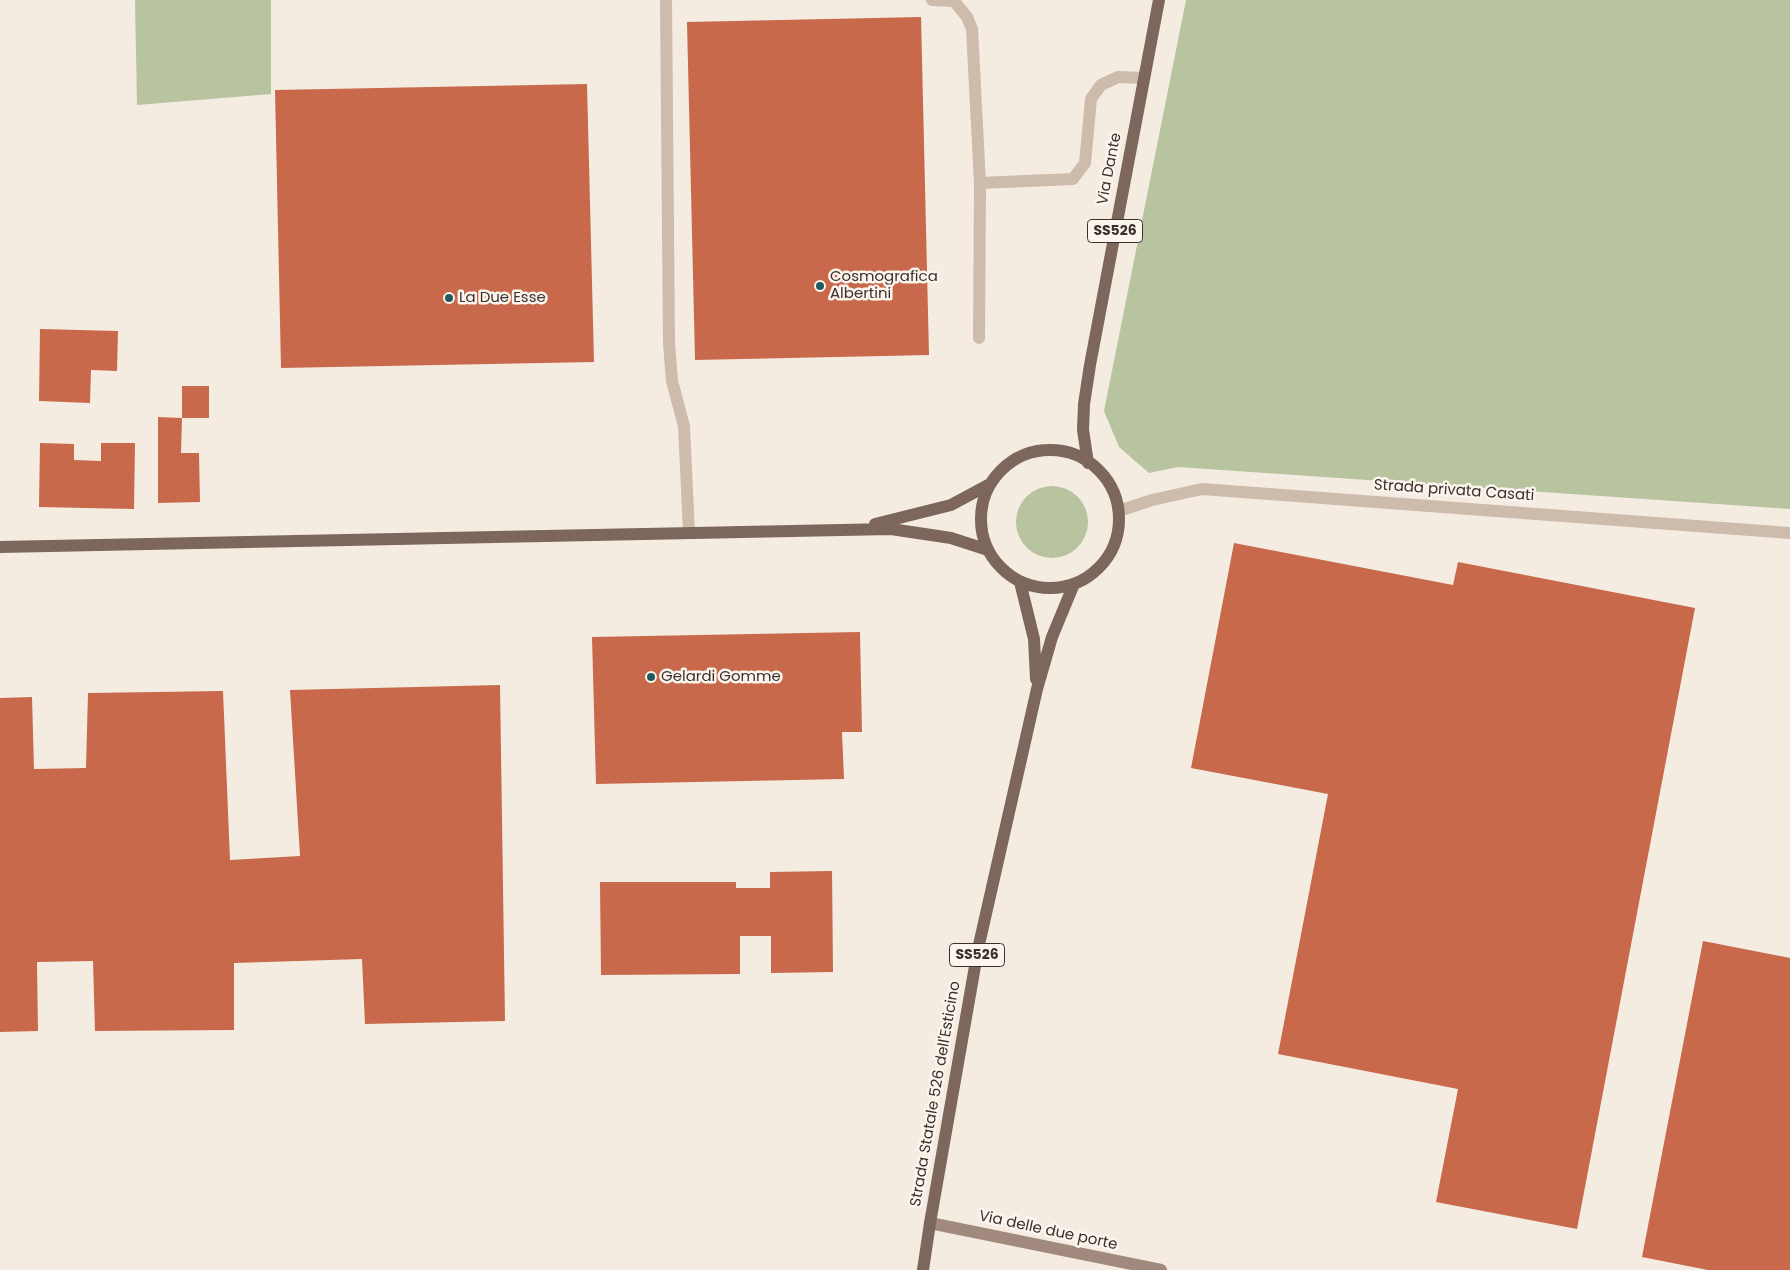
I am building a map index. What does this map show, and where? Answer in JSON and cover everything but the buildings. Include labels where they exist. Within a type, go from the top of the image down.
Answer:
[{"type":"main road","name":"Via Dante","points":[[1088,463],[1083,430],[1085,394],[1159,0]]},
{"type":"main road","points":[[1060,451],[1074,455],[1088,463],[1104,477],[1111,488],[1118,511],[1119,524],[1117,536],[1109,555],[1094,573],[1074,584],[1050,589],[1020,582],[1001,568],[988,550],[981,528],[983,500],[990,484],[1012,462],[1035,452],[1060,451]]},
{"type":"main road","points":[[851,531],[951,505],[990,484]]},
{"type":"main road","points":[[0,547],[891,529],[951,538],[988,550]]},
{"type":"main road","name":"Strada Statale 526 dell'Esticino","points":[[1020,582],[1034,639],[1037,689]]},
{"type":"main road","name":"Strada Statale 526 dell'Esticino","points":[[923,1270],[978,949],[1037,689],[1052,637],[1074,584]]},
{"type":"street","points":[[666,0],[669,343],[672,381],[684,426],[689,533]]},
{"type":"street","points":[[932,0],[954,1],[967,17],[972,29],[980,183],[978,227],[979,338]]},
{"type":"street","points":[[980,183],[1053,178],[1073,179],[1085,162],[1091,98],[1101,85],[1118,77],[1144,78]]},
{"type":"street","name":"Strada privata Casati","points":[[1118,511],[1152,500],[1202,489],[1790,533]]},
{"type":"street","name":"Via delle due porte","points":[[930,1223],[1161,1270]]},
{"type":"green space","points":[[135,0],[271,0],[271,94],[137,105]]},
{"type":"green space","points":[[1186,0],[1790,0],[1790,509],[1178,467],[1149,473],[1119,447],[1104,411]]},
{"type":"green space","points":[[1052,486],[1072,492],[1082,502],[1088,522],[1082,542],[1072,552],[1052,558],[1032,552],[1022,542],[1016,522],[1022,502],[1032,492]]},
{"type":"place","name":"Cosmografica Albertini","points":[[820,286]]},
{"type":"place","name":"La Due Esse","points":[[449,298]]},
{"type":"place","name":"Gelardi Gomme","points":[[651,677]]}]
